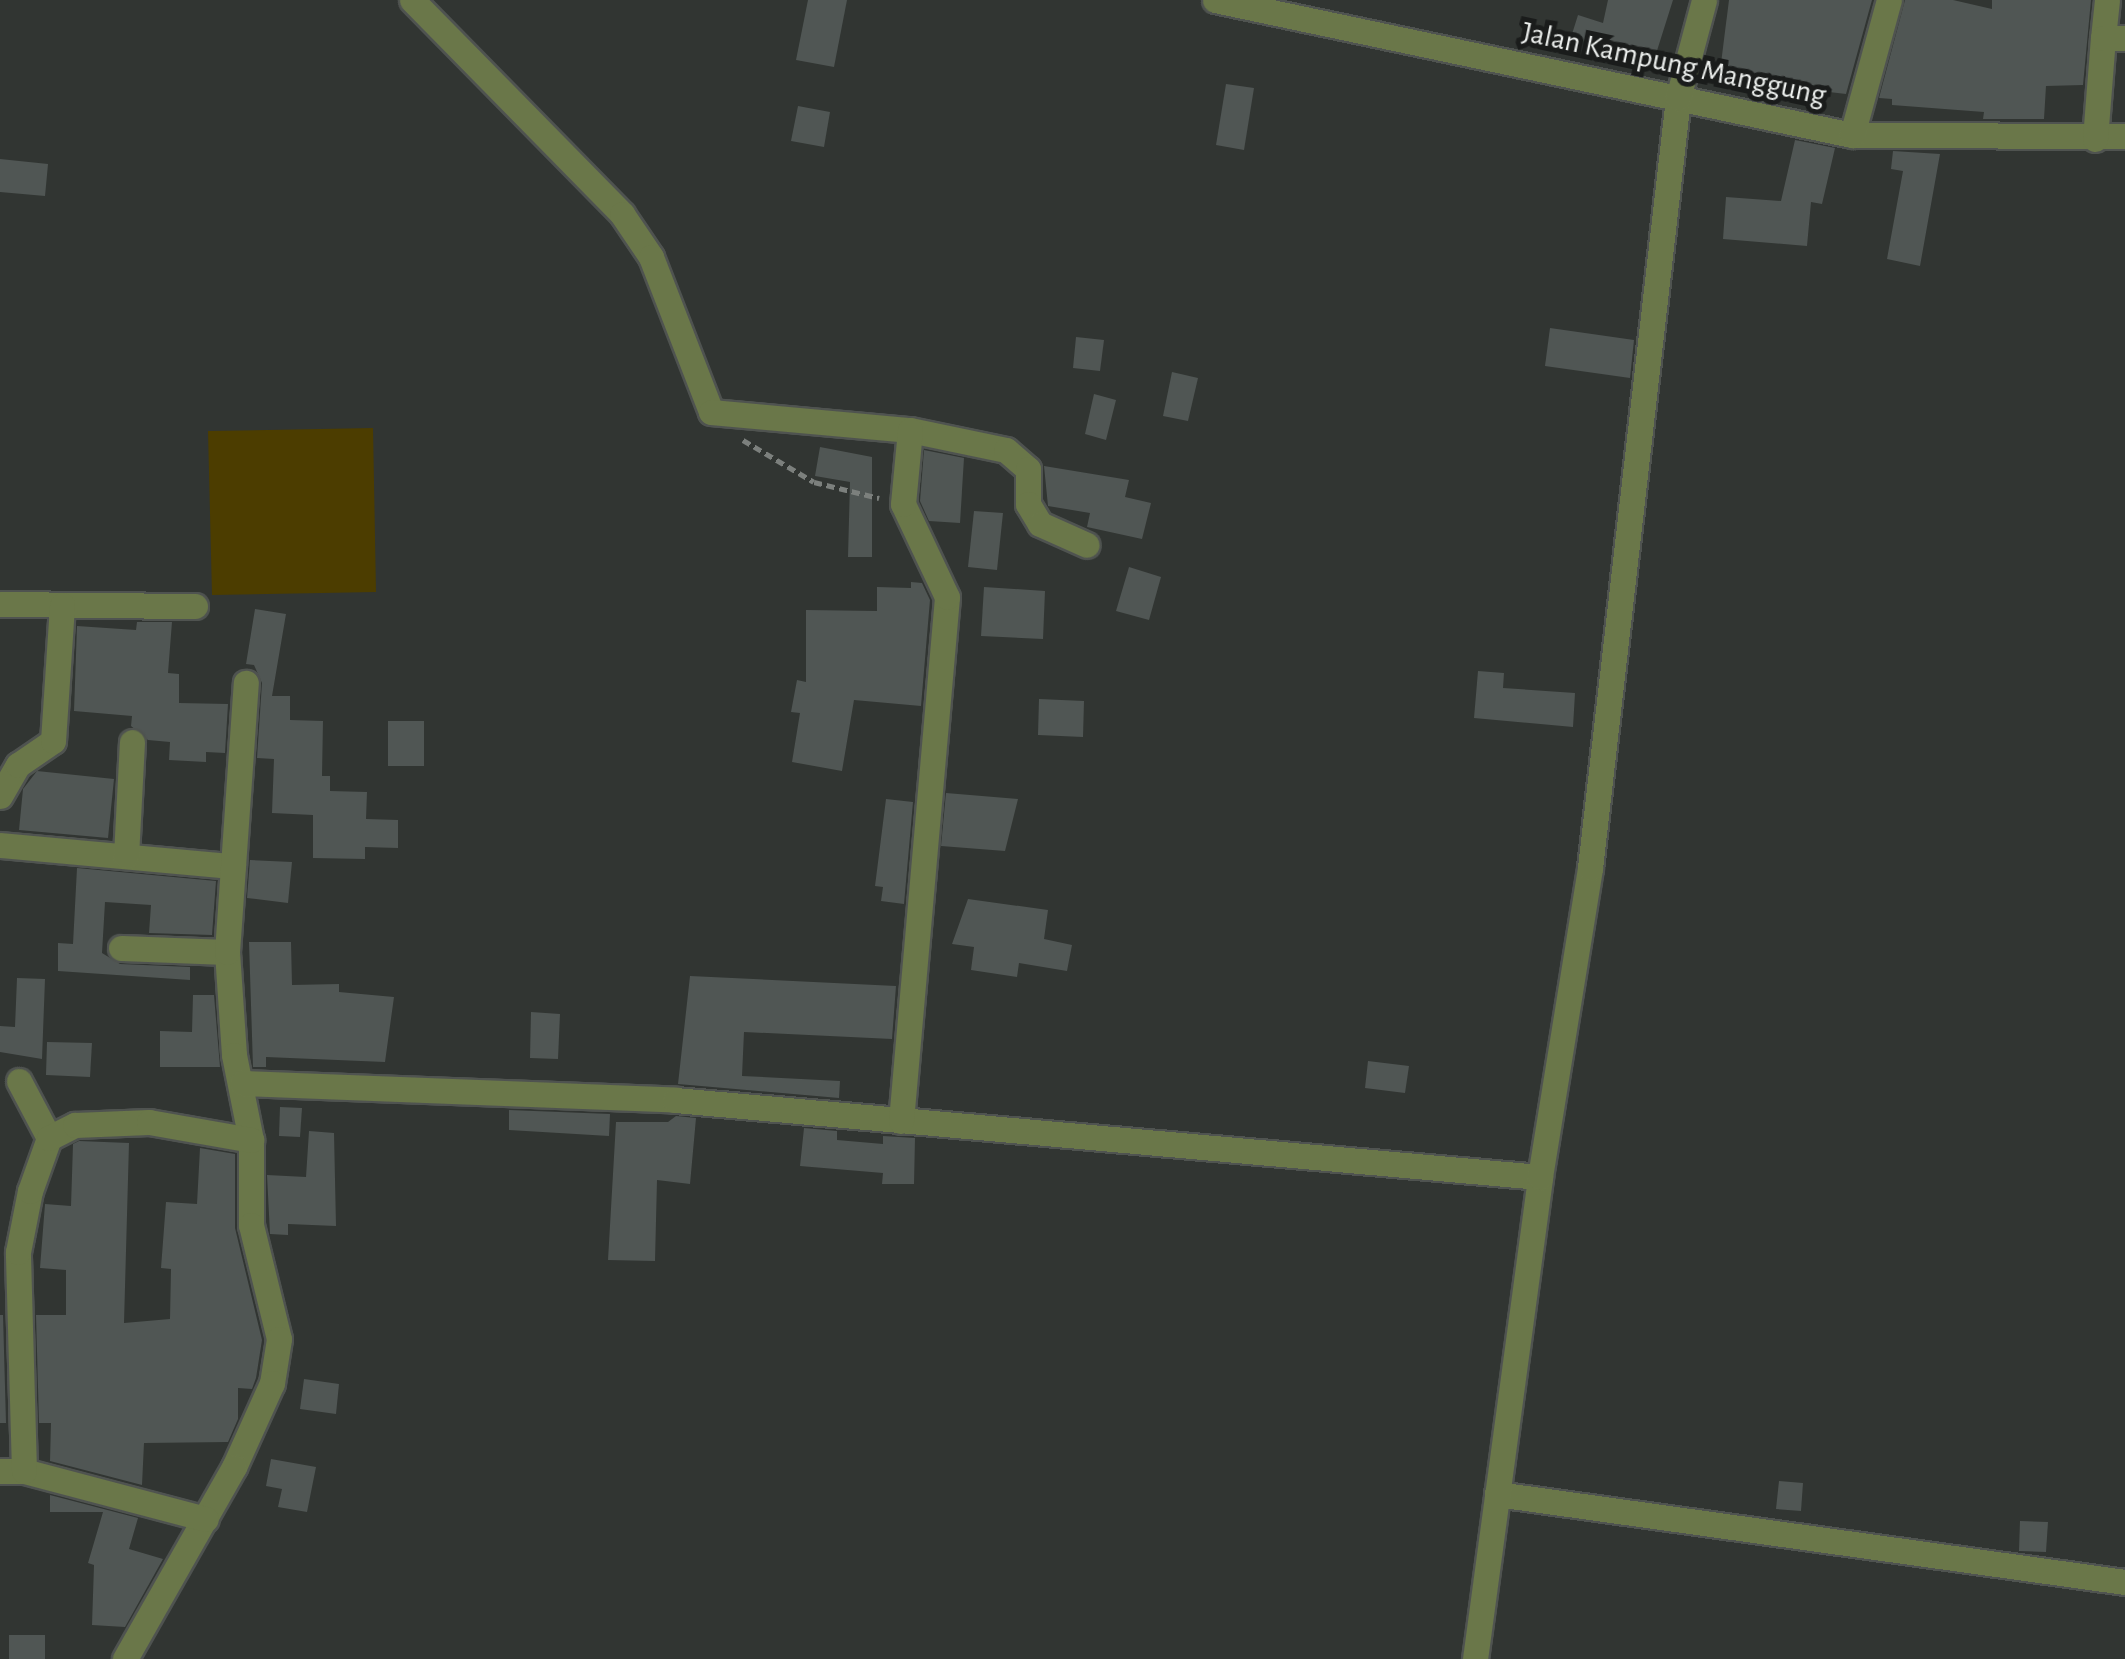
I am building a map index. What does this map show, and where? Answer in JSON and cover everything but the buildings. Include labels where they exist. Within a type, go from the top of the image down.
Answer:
[{"type":"street","points":[[412,0],[622,214],[651,257],[711,412],[910,430],[1020,458],[1028,468],[1033,515],[1087,545]]},
{"type":"street","name":"Jalan Kampung Manggung","points":[[1215,0],[1852,135],[2095,139],[2125,136]]},
{"type":"street","points":[[1475,1659],[1540,1177],[1590,868],[1678,98],[1704,0]]},
{"type":"street","points":[[1852,135],[1889,0]]},
{"type":"street","points":[[2095,139],[2114,38],[2107,0]]},
{"type":"street","points":[[901,1121],[947,597],[902,504],[910,430]]},
{"type":"street","points":[[0,604],[195,606]]},
{"type":"street","points":[[0,796],[18,765],[53,741],[62,604]]},
{"type":"street","points":[[125,1659],[206,1519],[277,1364],[274,1312],[251,1226],[251,1140],[227,952],[246,683]]},
{"type":"street","points":[[126,856],[132,742]]},
{"type":"street","points":[[0,845],[233,866]]},
{"type":"street","points":[[121,948],[227,952]]},
{"type":"street","points":[[19,1081],[50,1138]]},
{"type":"street","points":[[242,1082],[593,1094],[1540,1177]]},
{"type":"street","points":[[206,1519],[12,1471],[9,1252],[50,1138],[75,1125],[149,1122],[251,1140]]},
{"type":"street","points":[[1497,1494],[2125,1582]]},
{"type":"path","points":[[711,412],[753,448],[814,482],[902,504]]},
{"type":"shaded area","points":[[373,428],[376,592],[212,595],[208,431]]}]
